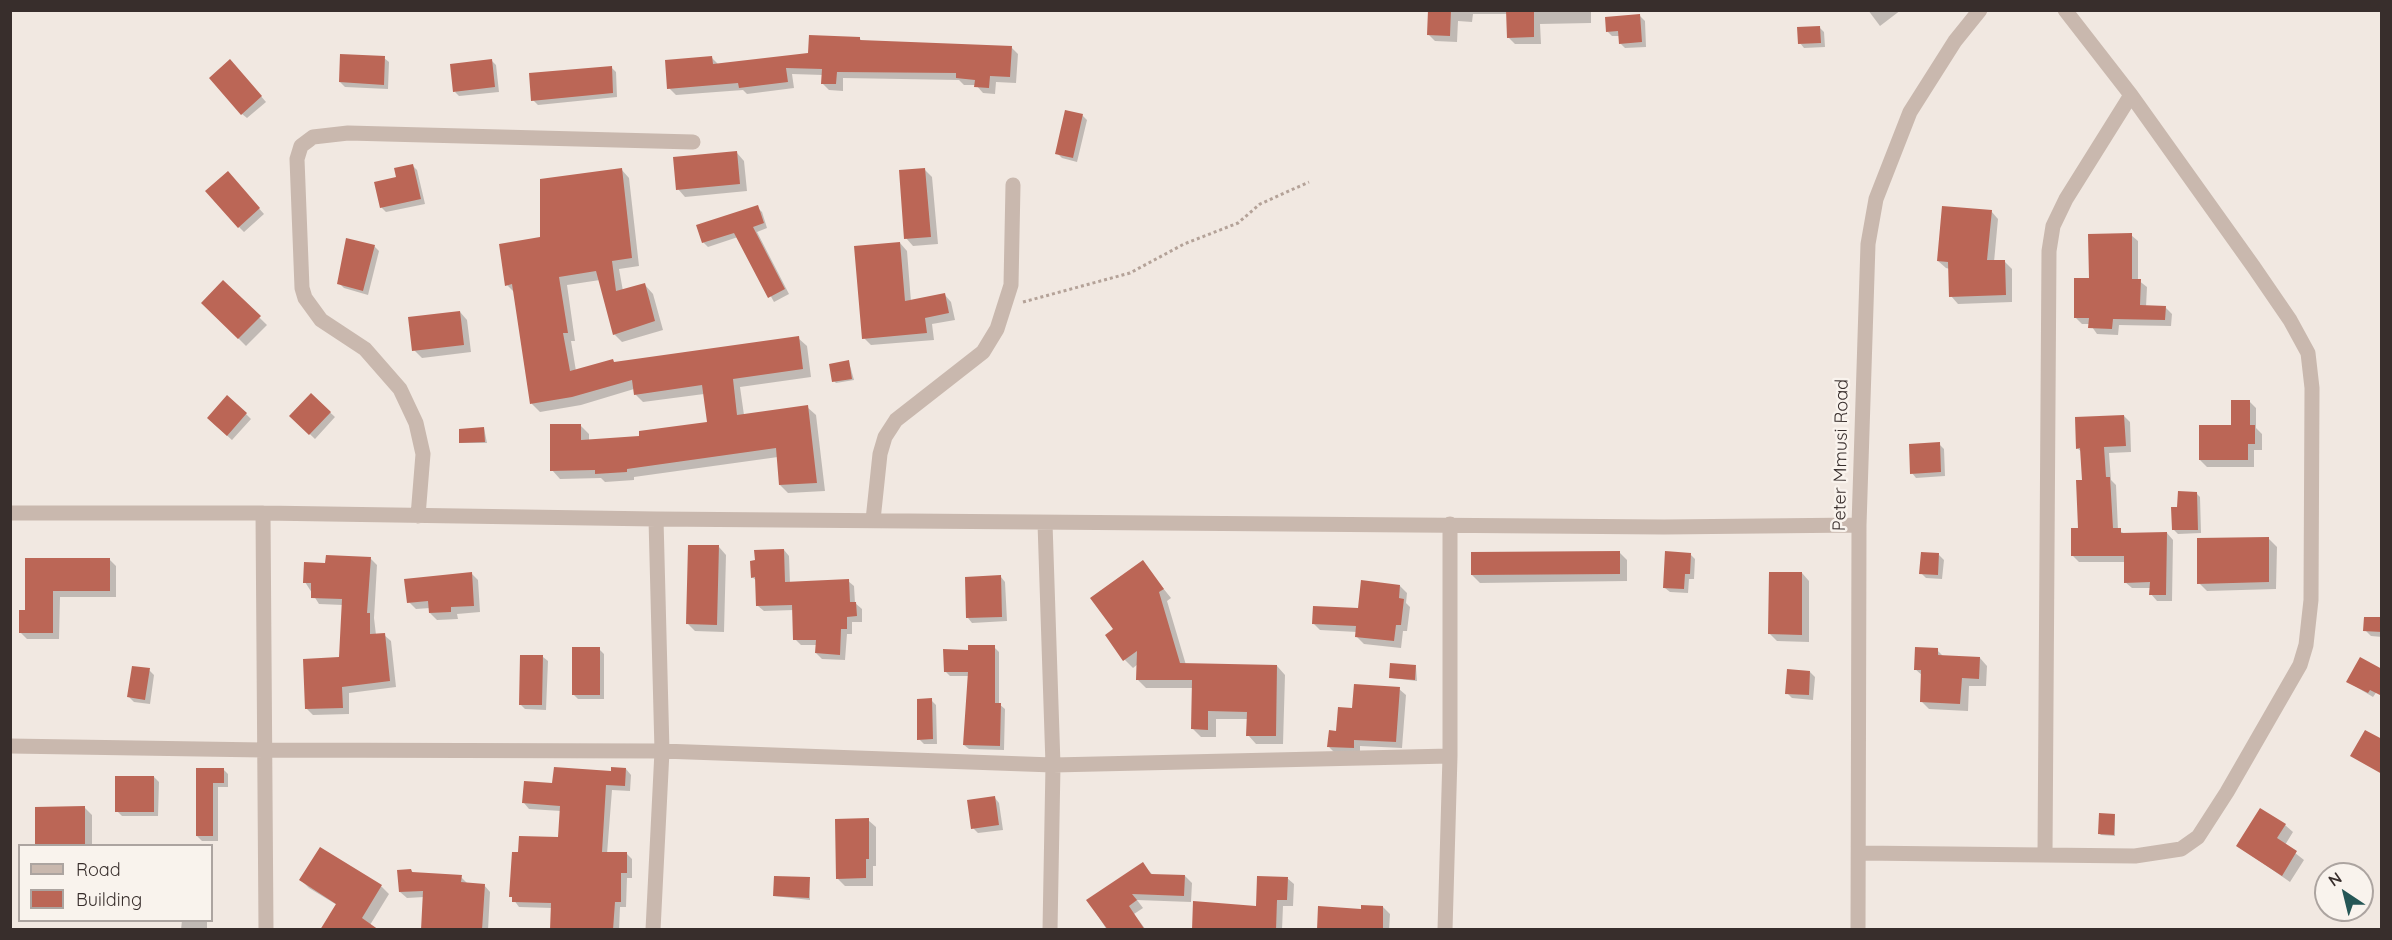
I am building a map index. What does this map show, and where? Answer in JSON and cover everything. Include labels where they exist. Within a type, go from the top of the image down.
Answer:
[{"type":"street","name":"Peter Mmusi Road","points":[[1857,930],[1859,525],[1864,284],[1876,199],[1910,112],[1955,41],[1980,10]]},
{"type":"street","points":[[1859,853],[2160,855],[2181,849],[2198,837],[2300,665],[2309,627],[2312,388],[2308,353],[2290,320],[2131,95],[2065,10]]},
{"type":"street","points":[[2045,854],[2049,251],[2053,226],[2066,200],[2131,95]]},
{"type":"street","points":[[418,516],[423,454],[416,423],[400,389],[365,349],[321,320],[305,298],[302,288],[297,159],[302,146],[313,137],[348,133],[693,142]]},
{"type":"street","points":[[873,520],[880,454],[885,437],[896,420],[983,352],[997,329],[1011,285],[1013,185]]},
{"type":"street","points":[[10,513],[263,513],[1045,523],[1664,527],[1859,525]]},
{"type":"street","points":[[263,513],[266,930]]},
{"type":"street","points":[[653,930],[662,750],[656,519]]},
{"type":"street","points":[[1045,523],[1053,765],[1050,930]]},
{"type":"street","points":[[1445,930],[1450,756],[1450,524]]},
{"type":"street","points":[[10,746],[263,750],[662,750],[1053,765],[1450,756]]},
{"type":"path","points":[[1004,308],[1130,273],[1184,244],[1238,223],[1260,204],[1310,182]]},
{"type":"building","points":[[1428,10],[1451,10],[1450,36],[1427,35]]},
{"type":"building","points":[[1506,10],[1534,10],[1534,37],[1507,38]]},
{"type":"building","points":[[1640,14],[1642,42],[1619,44],[1618,31],[1606,32],[1605,17]]},
{"type":"building","points":[[1820,26],[1821,43],[1798,44],[1797,27]]},
{"type":"building","points":[[809,35],[860,37],[860,40],[1012,46],[1010,77],[990,76],[989,88],[974,87],[975,80],[956,78],[956,73],[837,72],[836,84],[821,84],[822,69],[786,68],[788,82],[739,88],[738,83],[667,89],[665,60],[712,56],[713,64],[808,53]]},
{"type":"building","points":[[340,54],[385,56],[384,85],[339,82]]},
{"type":"building","points":[[230,59],[262,96],[241,115],[209,78]]},
{"type":"building","points":[[492,59],[495,87],[453,92],[450,64]]},
{"type":"building","points":[[612,66],[613,93],[531,101],[529,73]]},
{"type":"building","points":[[1065,110],[1083,114],[1073,158],[1055,154]]},
{"type":"building","points":[[737,151],[740,184],[676,190],[673,157]]},
{"type":"building","points":[[413,164],[421,199],[380,208],[374,182],[396,177],[394,168]]},
{"type":"building","points":[[622,168],[632,258],[612,261],[616,291],[645,283],[655,321],[613,335],[596,271],[559,277],[568,333],[563,333],[570,371],[613,359],[614,362],[799,336],[803,369],[733,379],[737,415],[808,405],[817,483],[779,485],[776,448],[627,469],[627,472],[595,474],[595,470],[550,471],[550,424],[581,424],[581,440],[639,436],[639,431],[707,422],[702,385],[634,395],[632,380],[572,397],[530,404],[512,284],[505,286],[499,244],[540,237],[540,179]]},
{"type":"building","points":[[925,168],[931,237],[904,239],[899,170]]},
{"type":"building","points":[[228,171],[260,208],[238,228],[205,191]]},
{"type":"building","points":[[758,205],[764,223],[753,227],[785,289],[768,298],[734,233],[702,243],[696,225]]},
{"type":"building","points":[[1942,206],[1992,210],[1987,260],[2005,260],[2006,295],[1949,297],[1948,262],[1937,261]]},
{"type":"building","points":[[2132,233],[2132,279],[2141,279],[2140,305],[2166,306],[2165,320],[2113,319],[2112,329],[2088,328],[2089,318],[2074,318],[2074,278],[2089,278],[2088,234]]},
{"type":"building","points":[[346,238],[375,245],[363,291],[337,284]]},
{"type":"building","points":[[900,242],[905,301],[945,293],[949,313],[925,318],[927,333],[862,339],[854,246]]},
{"type":"building","points":[[223,280],[261,316],[238,339],[201,303]]},
{"type":"building","points":[[460,311],[464,345],[412,351],[408,317]]},
{"type":"building","points":[[849,360],[852,379],[832,382],[829,364]]},
{"type":"building","points":[[311,393],[331,412],[309,435],[289,416]]},
{"type":"building","points":[[227,395],[247,413],[227,436],[207,418]]},
{"type":"building","points":[[2231,400],[2250,400],[2250,425],[2255,425],[2255,444],[2248,444],[2248,460],[2199,460],[2199,425],[2231,425]]},
{"type":"building","points":[[2124,415],[2126,446],[2104,447],[2106,477],[2110,477],[2113,528],[2121,528],[2121,533],[2167,532],[2166,595],[2149,595],[2150,582],[2124,583],[2124,556],[2071,556],[2071,528],[2078,528],[2076,480],[2082,480],[2080,448],[2076,449],[2075,417]]},
{"type":"building","points":[[484,427],[485,442],[459,443],[459,429]]},
{"type":"building","points":[[1940,442],[1941,472],[1910,474],[1909,444]]},
{"type":"building","points":[[2178,491],[2197,492],[2198,530],[2172,530],[2171,507],[2177,507]]},
{"type":"building","points":[[2269,537],[2269,582],[2197,584],[2197,538]]},
{"type":"building","points":[[688,545],[719,545],[717,625],[686,624]]},
{"type":"building","points":[[784,549],[785,582],[849,579],[850,602],[856,602],[857,616],[847,617],[847,629],[841,629],[840,655],[815,653],[816,640],[793,640],[792,605],[756,606],[755,577],[751,578],[750,561],[755,560],[754,550]]},
{"type":"building","points":[[1620,551],[1620,574],[1471,575],[1471,552]]},
{"type":"building","points":[[1665,551],[1691,553],[1690,574],[1685,574],[1684,589],[1663,588]]},
{"type":"building","points":[[1921,552],[1939,553],[1938,575],[1919,574]]},
{"type":"building","points":[[326,555],[371,557],[367,613],[370,613],[370,634],[385,633],[390,681],[342,687],[343,708],[305,709],[303,659],[339,657],[342,599],[311,598],[311,583],[303,583],[304,562],[325,563]]},
{"type":"building","points":[[25,558],[110,558],[110,591],[53,591],[53,633],[19,633],[19,610],[25,610]]},
{"type":"building","points":[[1143,560],[1164,589],[1159,592],[1180,663],[1277,665],[1276,736],[1246,736],[1247,712],[1208,711],[1208,730],[1191,729],[1192,680],[1136,680],[1137,651],[1123,661],[1105,635],[1113,629],[1090,598]]},
{"type":"building","points":[[472,572],[474,606],[451,607],[451,612],[429,613],[428,601],[407,603],[404,579]]},
{"type":"building","points":[[1769,572],[1802,572],[1802,635],[1768,634]]},
{"type":"building","points":[[1001,575],[1002,617],[966,618],[965,577]]},
{"type":"building","points":[[1361,580],[1400,585],[1399,598],[1404,599],[1401,625],[1396,625],[1394,641],[1355,637],[1356,626],[1312,624],[1313,606],[1358,608]]},
{"type":"building","points":[[2364,617],[2382,617],[2382,632],[2363,631]]},
{"type":"building","points":[[968,645],[995,645],[995,703],[1001,703],[1000,746],[963,745],[968,672],[944,672],[943,649],[968,650]]},
{"type":"building","points":[[572,647],[600,647],[600,695],[572,695]]},
{"type":"building","points":[[1915,647],[1938,648],[1938,655],[1980,657],[1979,679],[1962,678],[1960,704],[1920,702],[1921,670],[1914,670]]},
{"type":"building","points":[[520,655],[543,655],[542,705],[519,705]]},
{"type":"building","points":[[2360,657],[2382,669],[2382,696],[2370,690],[2368,693],[2346,682]]},
{"type":"building","points":[[1390,663],[1416,665],[1415,680],[1389,678]]},
{"type":"building","points":[[132,666],[150,668],[145,700],[127,697]]},
{"type":"building","points":[[1787,669],[1810,671],[1809,695],[1785,694]]},
{"type":"building","points":[[1354,684],[1400,687],[1396,742],[1354,740],[1354,748],[1327,747],[1329,730],[1336,731],[1338,707],[1352,708]]},
{"type":"building","points":[[932,698],[933,739],[917,740],[917,699]]},
{"type":"building","points":[[2365,730],[2382,739],[2382,774],[2350,756]]},
{"type":"building","points":[[554,767],[611,771],[611,767],[626,768],[625,786],[606,785],[602,852],[627,852],[627,873],[621,873],[621,902],[615,902],[613,930],[550,930],[551,903],[512,902],[512,897],[509,897],[512,852],[518,852],[519,836],[558,837],[560,806],[522,803],[524,781],[552,783]]},
{"type":"building","points":[[196,768],[224,768],[224,783],[213,783],[213,836],[196,836]]},
{"type":"building","points":[[115,776],[154,776],[154,812],[115,812]]},
{"type":"building","points":[[995,796],[999,825],[971,829],[967,800]]},
{"type":"building","points":[[85,806],[85,844],[35,844],[35,807]]},
{"type":"building","points":[[2260,808],[2286,824],[2277,838],[2297,851],[2282,876],[2236,846]]},
{"type":"building","points":[[2099,813],[2115,814],[2114,835],[2098,834]]},
{"type":"building","points":[[869,818],[869,859],[866,859],[866,878],[836,879],[835,819]]},
{"type":"building","points":[[320,847],[382,885],[362,918],[379,930],[320,930],[336,904],[299,880]]},
{"type":"building","points":[[1143,862],[1151,874],[1185,875],[1184,896],[1132,894],[1137,900],[1129,906],[1145,930],[1108,930],[1086,900]]},
{"type":"building","points":[[411,869],[412,872],[462,875],[461,882],[485,884],[482,930],[421,930],[423,891],[399,892],[397,870]]},
{"type":"building","points":[[774,876],[810,877],[809,898],[773,896]]},
{"type":"building","points":[[1257,876],[1288,877],[1287,900],[1277,900],[1276,930],[1192,930],[1193,901],[1256,906]]},
{"type":"building","points":[[1361,905],[1383,906],[1383,930],[1317,930],[1318,906],[1361,909]]}]
